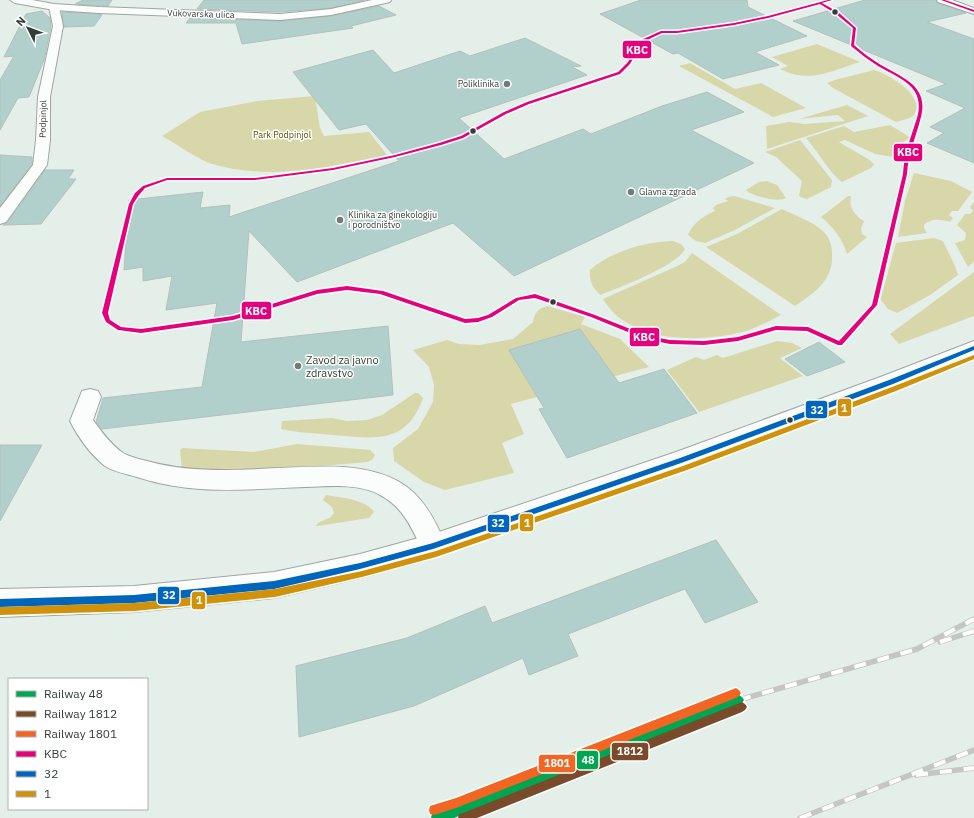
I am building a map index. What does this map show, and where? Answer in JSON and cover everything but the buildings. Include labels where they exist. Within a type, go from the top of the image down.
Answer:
[{"type":"main road","name":"Vukovarska ulica","points":[[15,0],[32,1],[54,7],[280,17],[330,12],[386,0]]},
{"type":"main road","points":[[942,0],[974,11]]},
{"type":"main road","name":"Podpinjol","points":[[0,219],[40,164],[43,140],[44,97],[58,26],[54,7]]},
{"type":"main road","points":[[0,602],[134,600],[274,585],[360,566],[433,546],[690,457],[891,382],[974,348]]},
{"type":"main road","points":[[90,397],[81,421],[93,438],[115,460],[157,475],[202,481],[331,476],[368,481],[388,487],[406,501],[418,514],[428,531],[433,546]]},
{"type":"green space","points":[[817,44],[860,62],[830,72],[810,76],[801,76],[780,69],[788,66],[772,57]]},
{"type":"green space","points":[[690,63],[735,89],[761,83],[806,108],[773,117],[679,66]]},
{"type":"green space","points":[[874,70],[888,76],[911,93],[917,108],[913,116],[896,122],[833,88],[827,83]]},
{"type":"green space","name":"Park Podpinjol","points":[[315,96],[320,128],[324,136],[369,132],[387,155],[322,168],[278,172],[256,171],[234,169],[212,164],[162,136],[200,112],[257,101]]},
{"type":"green space","points":[[847,105],[868,116],[767,149],[766,126],[789,122],[804,124],[845,121],[838,115],[799,119]]},
{"type":"green space","points":[[890,125],[909,138],[899,145],[904,153],[900,158],[875,154],[845,140],[839,142],[874,164],[871,168],[842,182],[833,174],[806,138],[844,126],[854,132]]},
{"type":"green space","points":[[800,140],[832,180],[831,187],[807,199],[800,197],[799,195],[802,181],[776,157],[765,152]]},
{"type":"green space","points":[[914,173],[951,181],[972,192],[958,211],[952,211],[949,215],[953,218],[950,222],[943,220],[929,221],[924,225],[927,233],[898,237],[905,201]]},
{"type":"green space","points":[[767,181],[777,185],[786,198],[778,200],[765,198],[746,190],[759,182]]},
{"type":"green space","points":[[734,196],[775,208],[735,230],[705,243],[696,241],[688,235],[699,220],[715,211],[713,208],[716,205],[728,201],[725,199],[728,197]]},
{"type":"green space","points":[[848,196],[851,196],[853,211],[864,221],[861,229],[862,234],[867,237],[847,254],[843,243],[837,234],[821,217]]},
{"type":"green space","points":[[974,202],[974,262],[968,267],[955,243],[965,240],[966,233],[957,225],[965,214],[970,214],[973,211],[970,207]]},
{"type":"green space","points":[[782,209],[819,227],[827,236],[832,248],[832,263],[826,278],[810,296],[795,306],[706,247],[737,234]]},
{"type":"green space","points":[[934,238],[943,241],[958,275],[930,295],[897,313],[888,309],[881,298],[896,243]]},
{"type":"green space","points":[[673,241],[681,244],[685,249],[680,256],[659,269],[633,282],[600,295],[593,286],[590,277],[590,270],[599,263],[629,249],[651,243]]},
{"type":"green space","points":[[692,253],[781,315],[752,329],[731,335],[707,338],[670,337],[647,333],[648,331],[627,323],[607,306],[603,299],[685,262]]},
{"type":"green space","points":[[974,272],[974,316],[899,344],[890,334]]},
{"type":"green space","points":[[547,306],[585,317],[581,324],[620,339],[649,367],[511,404],[524,434],[502,443],[514,473],[445,490],[424,482],[394,461],[393,448],[418,429],[433,402],[434,385],[429,367],[413,350],[447,340],[459,344],[480,345],[513,339],[533,322],[537,311]]},
{"type":"green space","points":[[777,341],[792,343],[802,348],[780,358],[803,376],[699,412],[667,370],[696,357],[704,360],[717,355],[723,358]]},
{"type":"green space","points":[[415,393],[418,393],[423,398],[416,413],[408,424],[398,432],[387,436],[362,437],[281,429],[282,421],[332,418],[347,421],[367,420],[382,415]]},
{"type":"green space","points":[[297,444],[370,450],[375,455],[373,459],[368,462],[262,471],[182,470],[180,450],[182,448],[254,452]]},
{"type":"green space","points":[[326,495],[360,502],[371,508],[374,512],[369,518],[316,526],[318,523],[331,517],[334,513],[332,507],[323,500]]},
{"type":"railway","points":[[739,700],[917,649],[974,619]]},
{"type":"railway","points":[[940,642],[974,631]]},
{"type":"railway","points":[[800,818],[974,750]]},
{"type":"railway","points":[[916,775],[974,768]]},
{"type":"rail line","name":"1801","points":[[434,810],[456,803],[736,693]]},
{"type":"rail line","name":"48","points":[[436,818],[459,811],[739,700]]},
{"type":"rail line","name":"1812","points":[[463,818],[742,707]]},
{"type":"transit line","name":"KBC","points":[[820,3],[837,13],[855,28],[852,45],[875,63],[904,79],[917,90],[921,106],[908,152],[905,174],[874,305],[840,344],[808,329],[776,328],[738,339],[704,343],[670,342],[647,338],[593,316],[535,296],[518,299],[490,316],[478,320],[465,321],[381,292],[347,288],[317,292],[233,318],[141,331],[120,329],[108,321],[105,313],[131,204],[137,194],[144,187],[167,179],[255,179],[333,169],[395,156],[440,144],[462,137],[505,113],[528,103],[619,73],[629,63],[642,41],[662,32],[677,32],[734,24],[768,17],[831,0]]},
{"type":"transit line","name":"KBC","points":[[942,0],[974,11]]},
{"type":"transit line","name":"32","points":[[0,603],[134,599],[274,585],[360,566],[433,546],[682,460],[891,382],[974,348]]},
{"type":"transit line","name":"1","points":[[0,611],[135,607],[275,593],[362,574],[436,554],[685,468],[974,357]]},
{"type":"place","name":"Poliklinika","points":[[507,84]]},
{"type":"place","name":"Glavna zgrada","points":[[631,192]]},
{"type":"place","name":"Klinika za ginekologiju i porodništvo","points":[[340,220]]},
{"type":"place","name":"Zavod za javno zdravstvo","points":[[298,366]]}]
